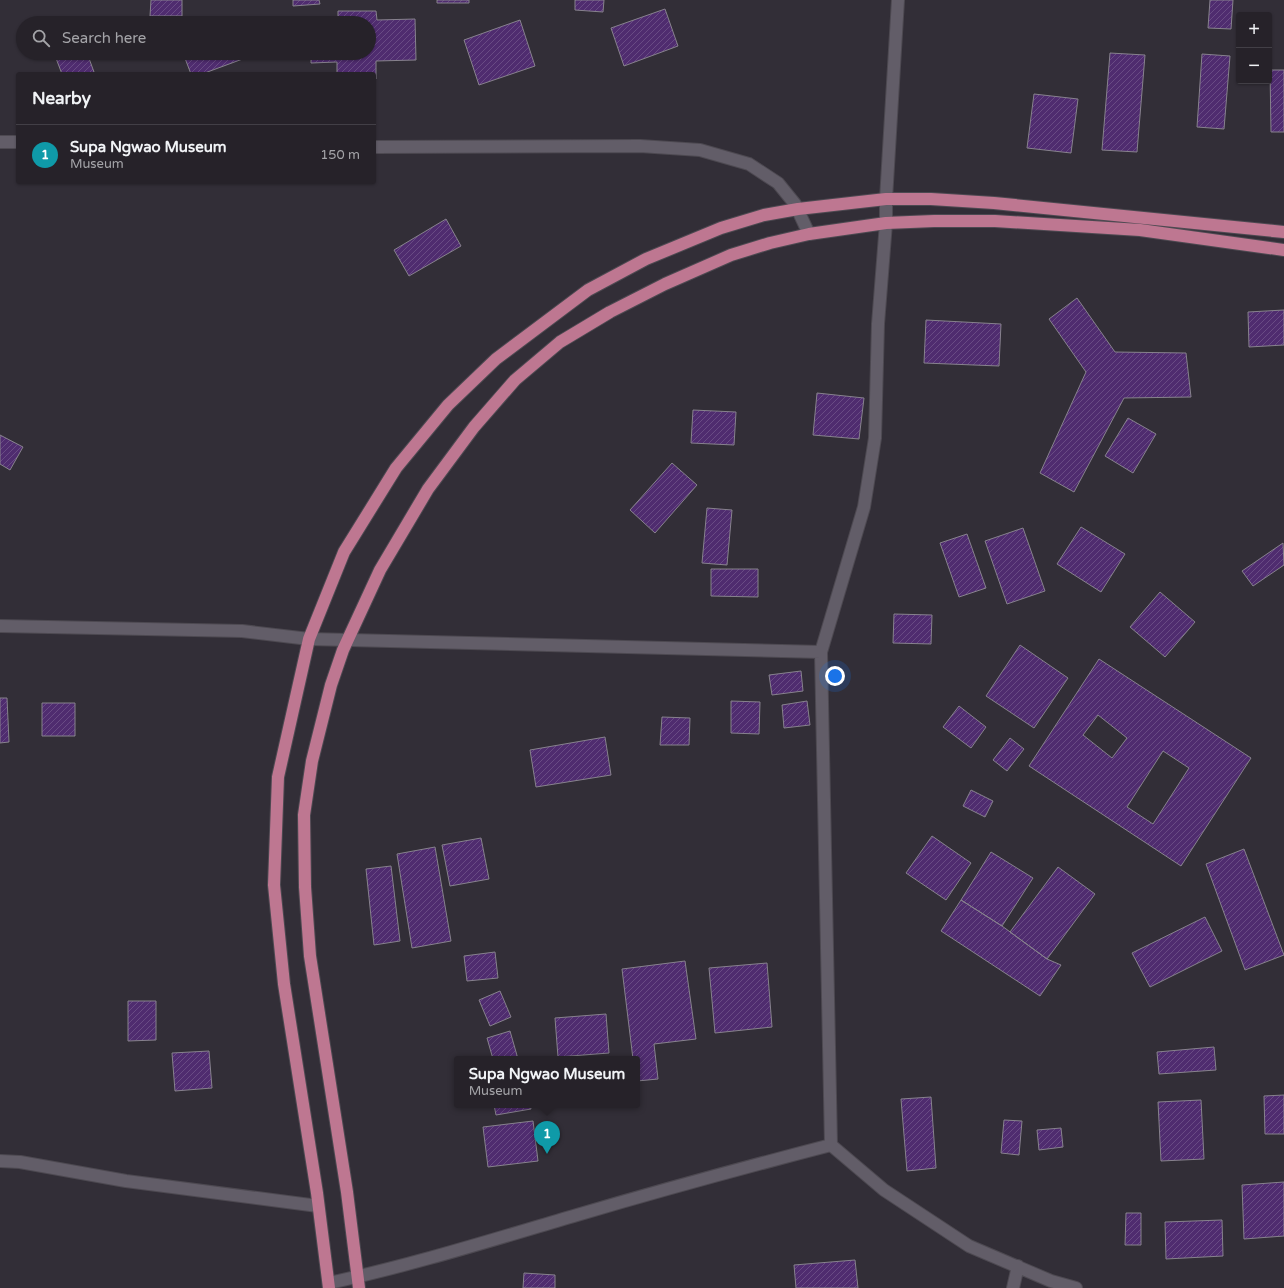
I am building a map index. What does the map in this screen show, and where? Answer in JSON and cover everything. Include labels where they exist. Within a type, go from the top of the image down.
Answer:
[{"type":"main road","points":[[329,1285],[317,1193],[284,984],[274,885],[278,777],[309,639],[344,552],[396,468],[448,405],[496,359],[588,290],[646,259],[721,228],[764,215],[798,209],[886,199],[931,199],[994,203],[1284,232]]},
{"type":"main road","points":[[358,1282],[346,1184],[310,956],[305,887],[304,815],[312,761],[331,685],[348,640],[380,570],[428,489],[474,427],[515,380],[560,342],[610,312],[665,284],[731,255],[770,243],[809,234],[886,223],[995,221],[1140,230],[1284,250]]},
{"type":"street","points":[[898,0],[886,199],[886,223],[878,324],[875,438],[864,507],[821,652],[825,771],[831,1145],[884,1190],[969,1246],[1051,1281],[1076,1288]]},
{"type":"street","points":[[0,142],[16,142]]},
{"type":"street","points":[[376,146],[640,146],[700,150],[749,164],[778,183],[798,209],[809,234]]},
{"type":"street","points":[[0,626],[242,631],[309,639],[821,652]]},
{"type":"street","points":[[329,1285],[358,1282],[462,1248],[677,1186],[831,1145]]},
{"type":"street","points":[[0,1161],[20,1162],[133,1182],[318,1206]]},
{"type":"street","points":[[1013,1288],[1018,1266]]},
{"type":"building","points":[[151,0],[182,0],[182,16],[150,16]]},
{"type":"building","points":[[293,0],[319,0],[320,4],[293,6]]},
{"type":"building","points":[[437,0],[469,0],[469,3],[437,3]]},
{"type":"building","points":[[575,0],[604,0],[603,12],[575,10]]},
{"type":"building","points":[[1210,0],[1233,0],[1231,29],[1208,28]]},
{"type":"building","points":[[665,9],[678,46],[624,66],[611,28]]},
{"type":"building","points":[[338,11],[376,11],[377,20],[415,19],[416,60],[376,61],[376,72],[337,72],[337,62],[311,63],[311,60],[376,60],[376,16],[338,16]]},
{"type":"building","points":[[520,20],[535,66],[479,85],[464,40]]},
{"type":"building","points":[[1110,53],[1145,55],[1137,152],[1102,150]]},
{"type":"building","points":[[1202,54],[1230,56],[1224,129],[1197,127]]},
{"type":"building","points":[[57,60],[90,60],[94,72],[61,72]]},
{"type":"building","points":[[186,60],[240,60],[207,72],[190,72]]},
{"type":"building","points":[[1272,70],[1284,70],[1284,132],[1271,132],[1270,84],[1272,84]]},
{"type":"building","points":[[1034,94],[1078,99],[1071,153],[1027,148]]},
{"type":"building","points":[[446,219],[461,246],[409,276],[394,250]]},
{"type":"building","points":[[1077,298],[1115,352],[1186,353],[1191,397],[1124,398],[1074,492],[1040,473],[1086,372],[1049,319]]},
{"type":"building","points":[[1284,310],[1284,345],[1249,347],[1248,312]]},
{"type":"building","points":[[926,320],[1001,324],[999,366],[924,363]]},
{"type":"building","points":[[817,393],[864,398],[859,439],[813,435]]},
{"type":"building","points":[[693,410],[736,412],[734,445],[691,443]]},
{"type":"building","points":[[1128,418],[1156,434],[1133,473],[1105,456]]},
{"type":"building","points":[[0,435],[23,447],[10,470],[0,464]]},
{"type":"building","points":[[672,463],[697,485],[655,533],[630,510]]},
{"type":"building","points":[[707,508],[732,510],[727,565],[702,563]]},
{"type":"building","points":[[1081,527],[1125,554],[1101,592],[1057,564]]},
{"type":"building","points":[[1023,528],[1045,591],[1007,604],[985,541]]},
{"type":"building","points":[[967,534],[986,588],[959,597],[940,543]]},
{"type":"building","points":[[1283,543],[1284,565],[1253,586],[1242,571]]},
{"type":"building","points":[[711,569],[758,569],[758,597],[711,596]]},
{"type":"building","points":[[1160,592],[1195,622],[1165,657],[1130,627]]},
{"type":"building","points":[[894,614],[932,615],[931,644],[893,643]]},
{"type":"building","points":[[1020,645],[1068,678],[1034,728],[986,696]]},
{"type":"building","points":[[1099,659],[1251,758],[1181,866],[1029,766]],"holes":[[[1098,715],[1127,738],[1112,758],[1083,735]],[[1163,751],[1189,768],[1153,824],[1127,807]]]},
{"type":"building","points":[[801,671],[803,691],[772,695],[769,675]]},
{"type":"building","points":[[0,698],[7,698],[9,742],[0,743]]},
{"type":"building","points":[[731,701],[760,702],[759,734],[731,733]]},
{"type":"building","points":[[807,701],[810,725],[784,728],[782,705]]},
{"type":"building","points":[[42,703],[75,703],[75,736],[42,736]]},
{"type":"building","points":[[959,706],[986,727],[971,748],[943,727]]},
{"type":"building","points":[[662,717],[690,718],[689,745],[660,745]]},
{"type":"building","points":[[605,737],[611,775],[536,787],[530,750]]},
{"type":"building","points":[[1010,738],[1024,749],[1007,771],[993,760]]},
{"type":"building","points":[[971,790],[993,801],[985,817],[963,806]]},
{"type":"building","points":[[932,836],[971,863],[946,900],[906,873]]},
{"type":"building","points":[[481,838],[489,879],[450,886],[442,845]]},
{"type":"building","points":[[435,847],[451,941],[412,948],[397,854]]},
{"type":"building","points":[[1244,849],[1284,955],[1245,970],[1206,864]]},
{"type":"building","points":[[991,852],[1033,878],[1002,926],[961,900]]},
{"type":"building","points":[[391,866],[400,941],[374,945],[366,869]]},
{"type":"building","points":[[1058,867],[1095,894],[1047,959],[1010,932]]},
{"type":"building","points":[[961,900],[1002,926],[1047,959],[1061,965],[1040,996],[941,931]]},
{"type":"building","points":[[1205,917],[1222,951],[1150,987],[1132,953]]},
{"type":"building","points":[[495,952],[498,978],[467,981],[464,956]]},
{"type":"building","points":[[685,961],[696,1039],[654,1044],[658,1079],[640,1081],[640,1056],[633,1056],[622,969]]},
{"type":"building","points":[[767,963],[772,1027],[715,1033],[709,968]]},
{"type":"building","points":[[500,991],[511,1017],[490,1026],[479,1000]]},
{"type":"building","points":[[128,1001],[156,1001],[156,1040],[128,1041]]},
{"type":"building","points":[[606,1014],[609,1053],[558,1056],[555,1018]]},
{"type":"building","points":[[510,1031],[517,1056],[492,1056],[487,1038]]},
{"type":"building","points":[[1214,1047],[1216,1070],[1159,1074],[1157,1052]]},
{"type":"building","points":[[209,1051],[212,1088],[175,1091],[172,1053]]},
{"type":"building","points":[[1284,1095],[1284,1134],[1265,1134],[1264,1096]]},
{"type":"building","points":[[931,1097],[936,1168],[907,1171],[901,1099]]},
{"type":"building","points":[[1201,1100],[1204,1159],[1161,1161],[1158,1102]]},
{"type":"building","points":[[495,1108],[531,1109],[496,1115]]},
{"type":"building","points":[[1004,1120],[1022,1121],[1019,1155],[1001,1153]]},
{"type":"building","points":[[533,1121],[538,1161],[488,1167],[483,1127]]},
{"type":"building","points":[[1061,1128],[1063,1147],[1039,1150],[1037,1130]]},
{"type":"building","points":[[1284,1182],[1284,1236],[1244,1239],[1242,1185]]},
{"type":"building","points":[[1126,1213],[1141,1213],[1141,1245],[1125,1245]]},
{"type":"building","points":[[1222,1220],[1223,1256],[1166,1259],[1165,1222]]},
{"type":"building","points":[[855,1260],[858,1288],[796,1288],[794,1265]]},
{"type":"building","points":[[524,1273],[555,1275],[555,1288],[523,1288]]},
{"type":"place","name":"Supa Ngwao Museum","points":[[547,1154]]}]
